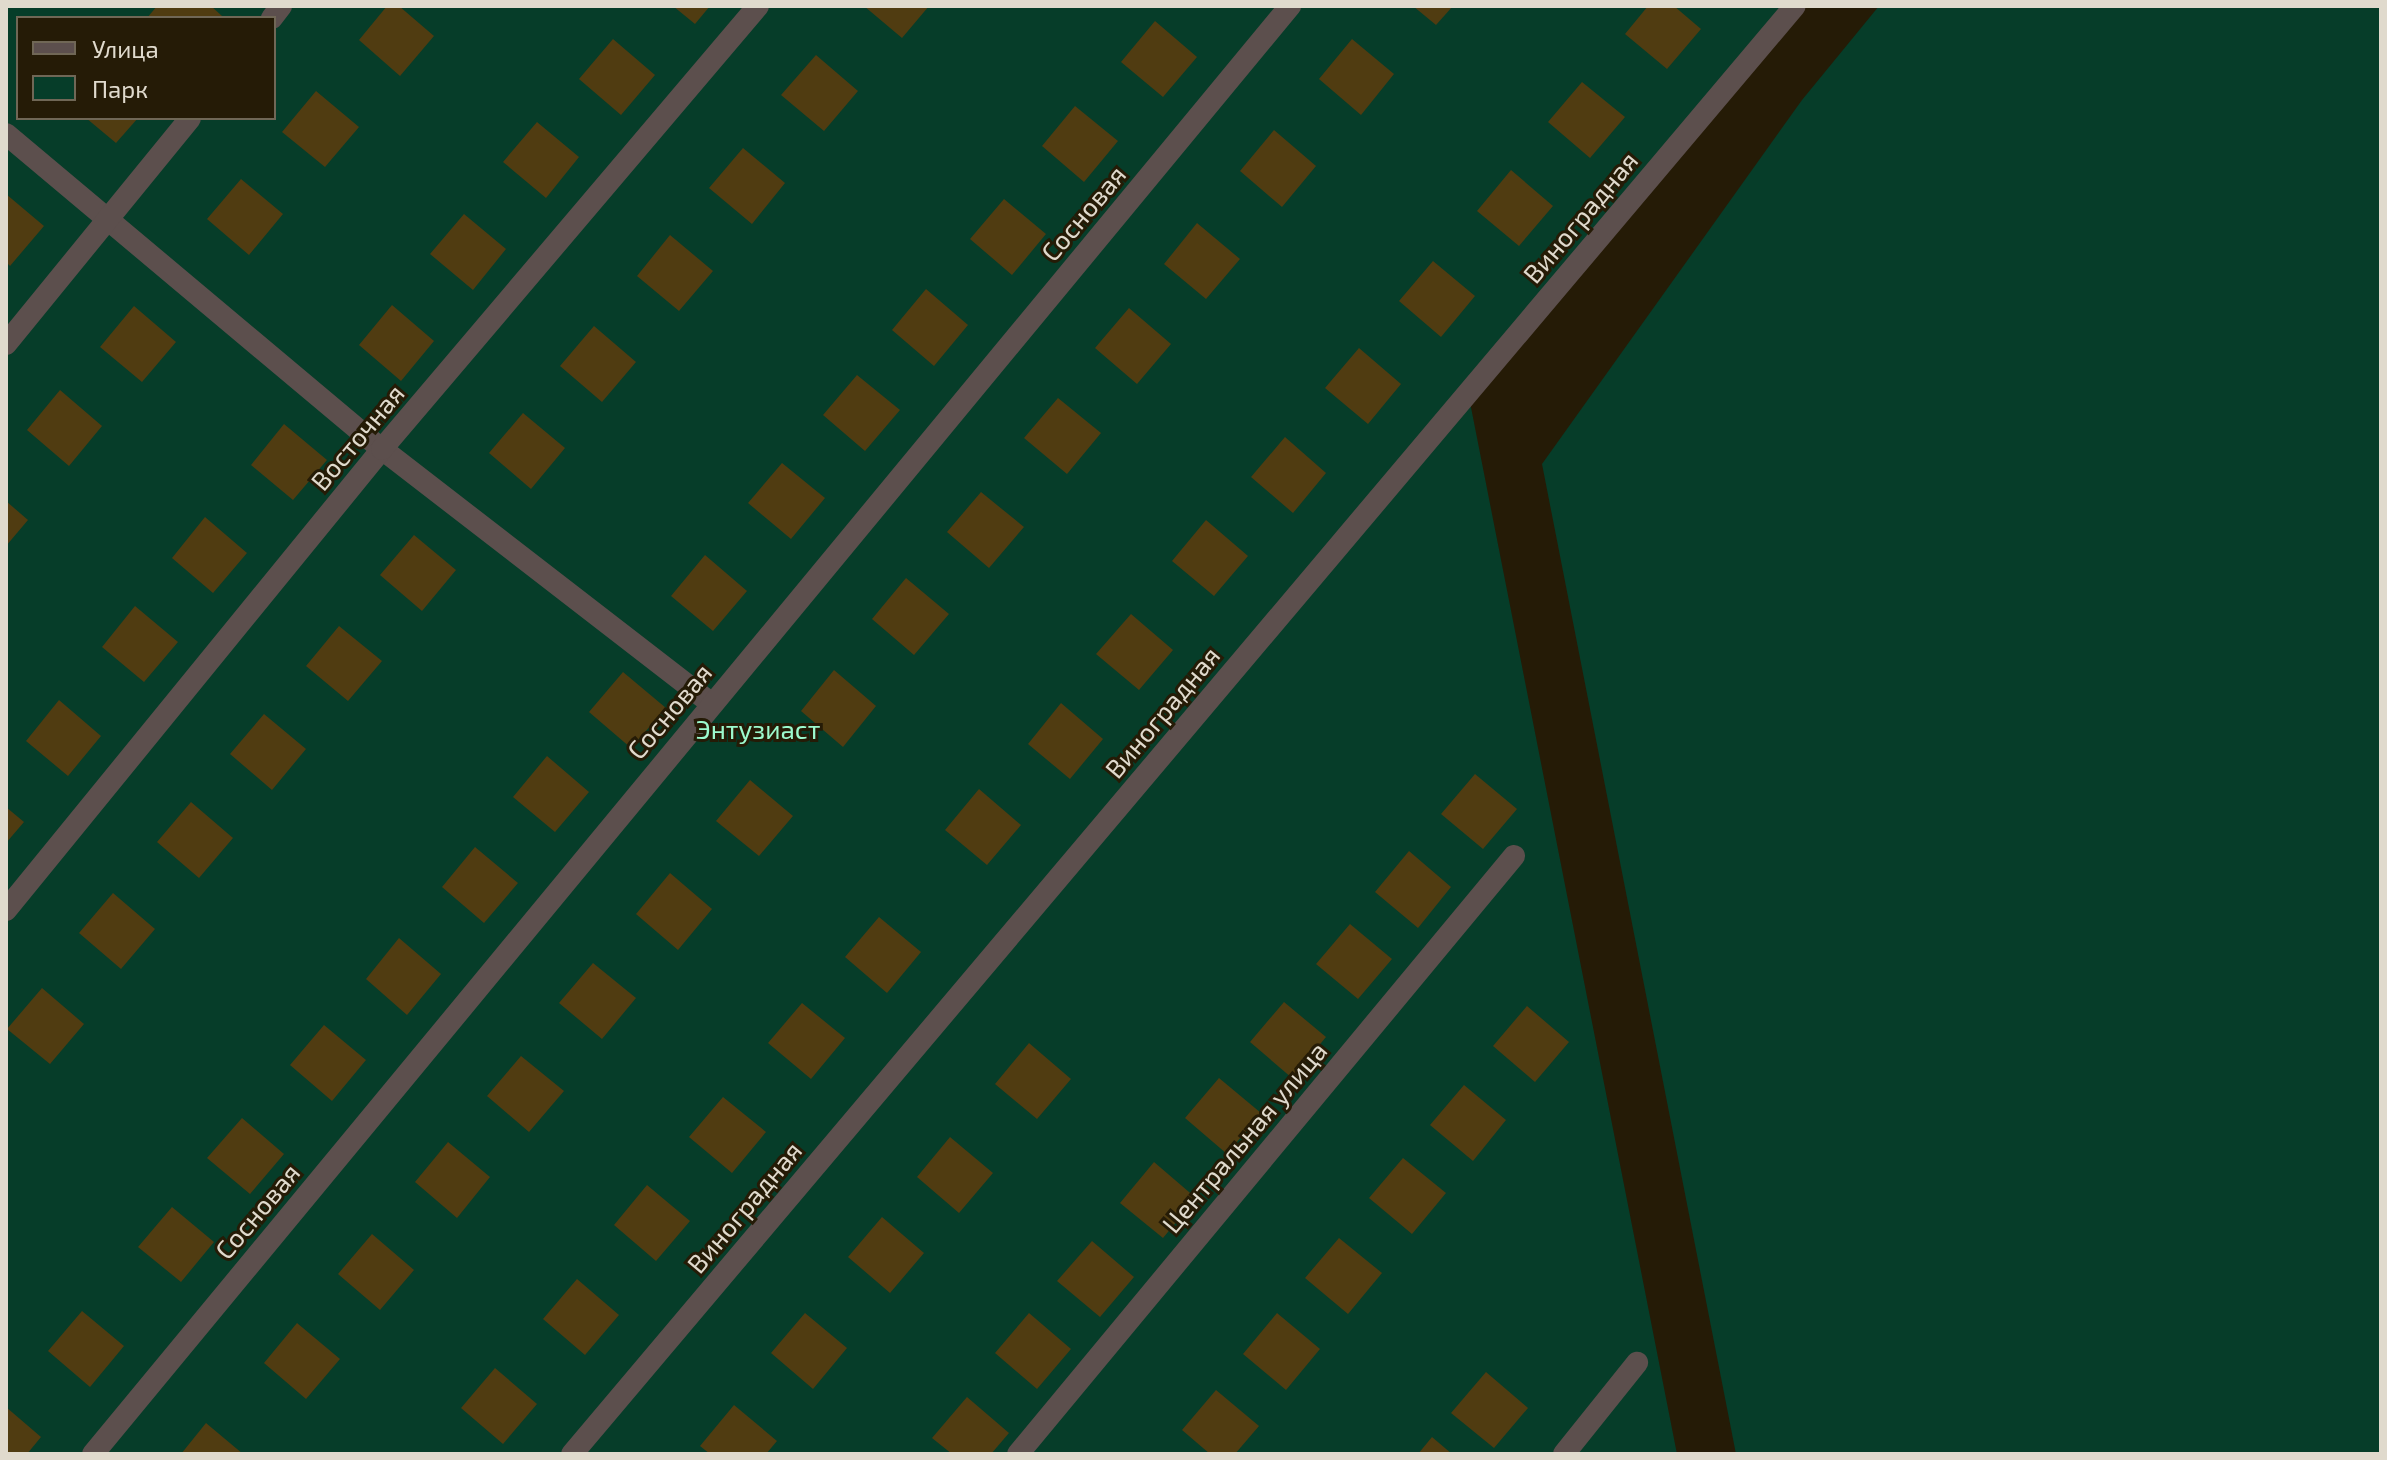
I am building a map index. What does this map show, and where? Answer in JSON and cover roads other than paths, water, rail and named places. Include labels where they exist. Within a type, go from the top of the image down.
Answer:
[{"type":"street","name":"Восточная","points":[[6,910],[382,449],[758,6]]},
{"type":"street","name":"Сосновая","points":[[93,1454],[1290,6]]},
{"type":"street","name":"Виноградная","points":[[572,1454],[1795,6]]},
{"type":"street","points":[[6,344],[188,120]]},
{"type":"street","points":[[6,134],[106,222],[382,449],[712,704]]},
{"type":"street","name":"Центральная улица","points":[[1018,1454],[1514,856]]},
{"type":"street","points":[[1564,1454],[1637,1363]]},
{"type":"park label","name":"Энтузиаст","points":[[758,729]]}]
